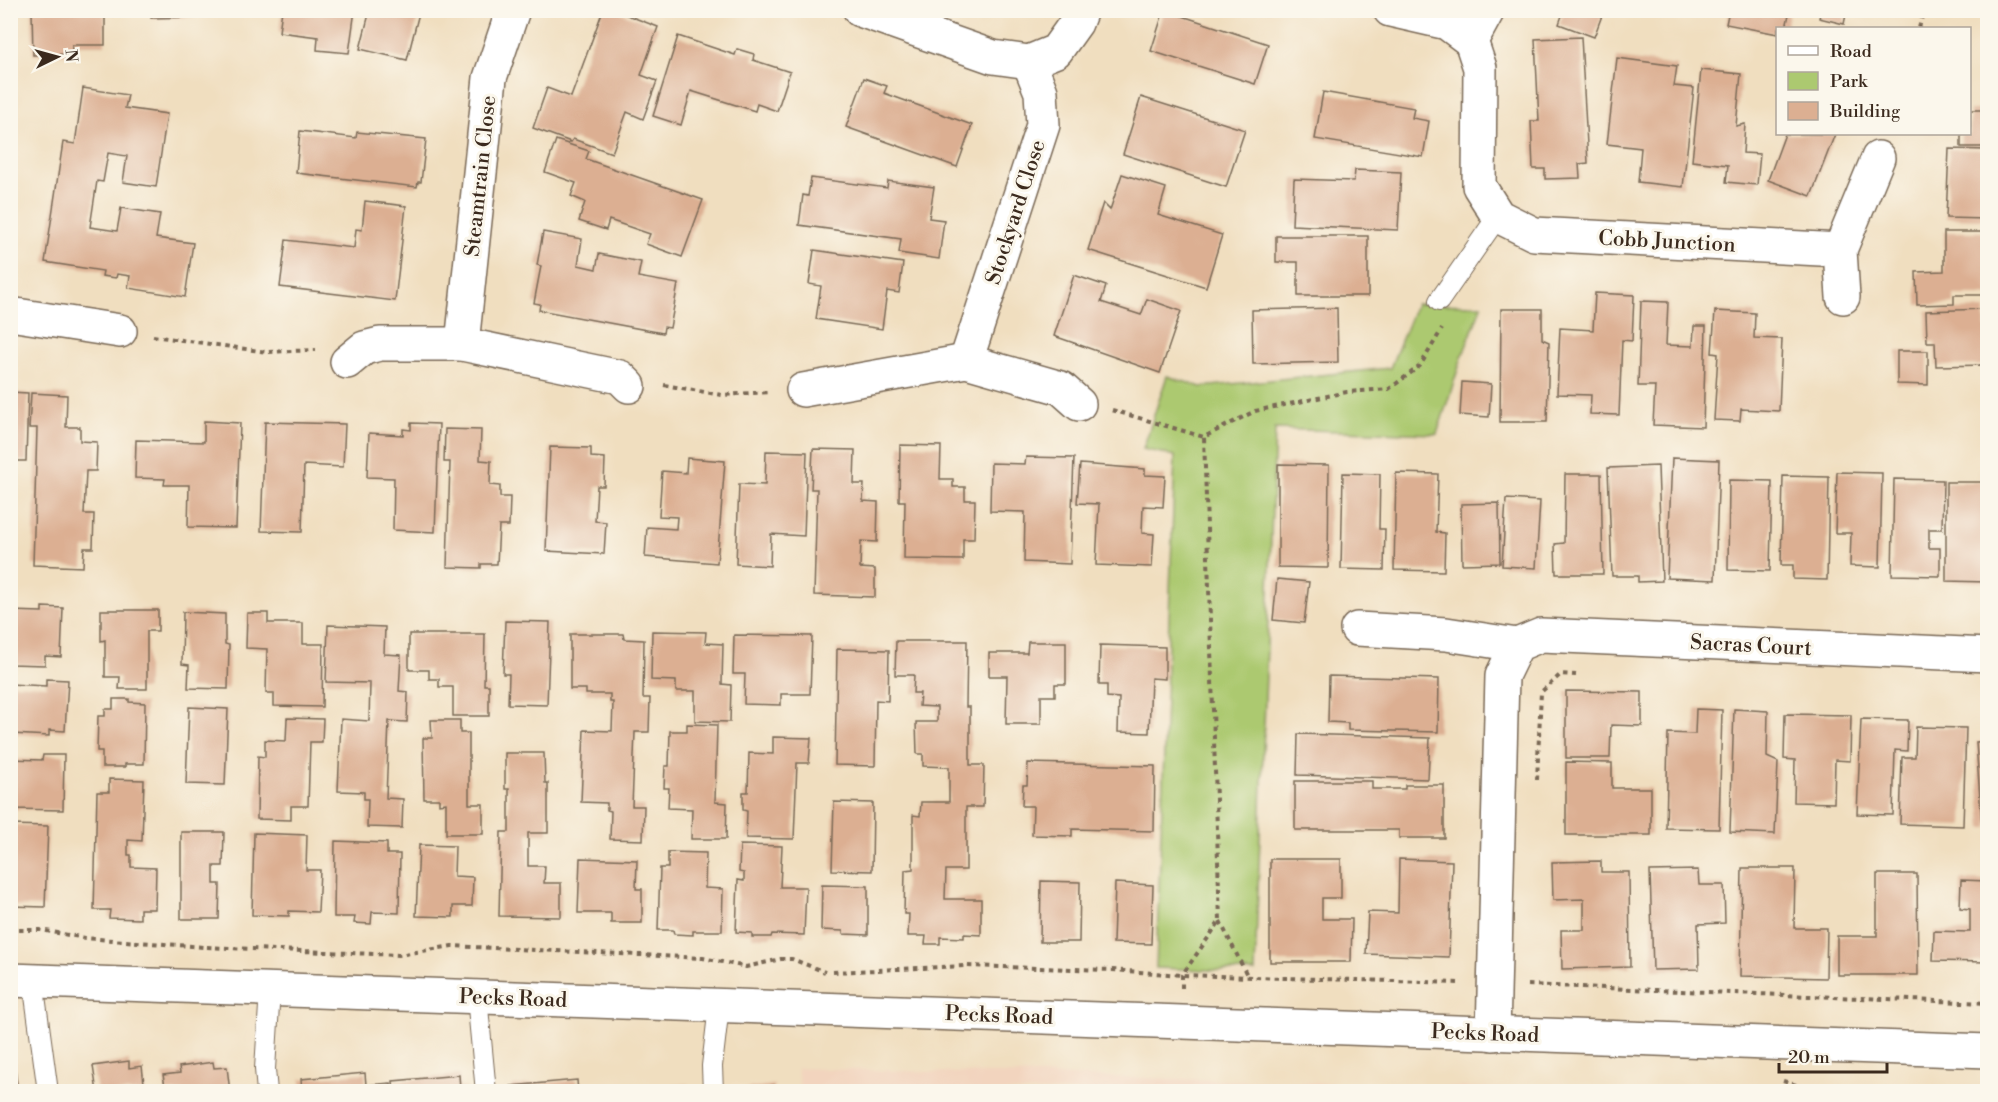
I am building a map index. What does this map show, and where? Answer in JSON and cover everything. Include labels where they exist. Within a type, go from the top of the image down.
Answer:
[{"type":"street","name":"Steamtrain Close","points":[[462,344],[490,78],[513,10]]},
{"type":"street","points":[[860,10],[993,57],[1029,62],[1056,51],[1076,23],[1081,10]]},
{"type":"street","points":[[1390,10],[1447,23],[1471,42],[1480,68],[1479,186],[1498,216]]},
{"type":"street","points":[[1471,42],[1488,10]]},
{"type":"street","name":"Stockyard Close","points":[[966,362],[1043,125],[1041,92],[1029,62]]},
{"type":"street","points":[[1843,297],[1840,250],[1878,158]]},
{"type":"street","name":"Cobb Junction","points":[[1498,216],[1534,234],[1840,250]]},
{"type":"street","points":[[10,314],[120,331]]},
{"type":"street","points":[[356,355],[380,344],[462,344],[625,382]]},
{"type":"street","points":[[803,390],[966,362],[1061,388],[1078,404]]},
{"type":"street","name":"Sacras Court","points":[[1357,629],[1446,634],[1517,645],[1541,635],[1988,655]]},
{"type":"street","points":[[1493,1034],[1502,676],[1517,645]]},
{"type":"street","name":"Pecks Road","points":[[22,981],[1988,1051]]},
{"type":"lane","points":[[1439,301],[1498,216]]},
{"type":"lane","points":[[22,981],[48,1092]]},
{"type":"lane","points":[[267,1092],[265,1069],[270,990]]},
{"type":"lane","points":[[477,997],[486,1092]]},
{"type":"lane","points":[[713,1092],[712,1065],[719,1006]]},
{"type":"path","points":[[1919,27],[1924,10]]},
{"type":"path","points":[[1078,404],[1101,407],[1204,437],[1255,411],[1347,392],[1389,389],[1420,366],[1443,328],[1439,301]]},
{"type":"path","points":[[120,331],[267,352],[356,355]]},
{"type":"path","points":[[625,382],[722,395],[803,390]]},
{"type":"path","points":[[1204,437],[1220,921],[1248,977]]},
{"type":"path","points":[[1537,786],[1541,692],[1561,674],[1585,675]]},
{"type":"path","points":[[1181,1022],[1182,975],[1220,921]]},
{"type":"path","points":[[10,930],[40,930],[85,938],[204,947],[399,955],[452,946],[703,958],[746,967],[781,959],[792,959],[824,972],[964,966],[1988,1003]]},
{"type":"path","points":[[1529,973],[1529,985]]},
{"type":"shaded area","points":[[797,1068],[1590,1091],[800,1092]]},
{"type":"green space","points":[[1416,304],[1482,305],[1437,434],[1275,429],[1255,972],[1156,968],[1175,456],[1143,449],[1167,376],[1201,387],[1390,368]]},
{"type":"building","points":[[105,10],[105,45],[72,45],[72,54],[33,55],[32,11]]},
{"type":"building","points":[[151,10],[197,10],[197,17],[151,18]]},
{"type":"building","points":[[282,10],[355,10],[349,53],[317,50],[318,37],[279,32]]},
{"type":"building","points":[[370,10],[431,10],[430,16],[419,13],[407,60],[360,49]]},
{"type":"building","points":[[603,10],[614,10],[658,27],[641,75],[657,81],[643,119],[627,112],[612,153],[573,139],[571,142],[533,128],[547,88],[571,97]]},
{"type":"building","points":[[1164,10],[1268,44],[1255,84],[1151,51]]},
{"type":"building","points":[[1564,10],[1604,10],[1594,37],[1559,24]]},
{"type":"building","points":[[1729,10],[1790,10],[1786,27],[1776,27],[1776,34],[1726,24]]},
{"type":"building","points":[[1821,10],[1847,10],[1844,24],[1819,18]]},
{"type":"building","points":[[678,36],[735,55],[737,49],[754,54],[753,60],[790,72],[777,111],[757,104],[755,111],[691,91],[681,125],[653,116]]},
{"type":"building","points":[[1581,37],[1588,163],[1579,164],[1580,178],[1545,179],[1545,169],[1533,169],[1531,121],[1539,121],[1535,39]]},
{"type":"building","points":[[1617,58],[1677,66],[1674,86],[1694,88],[1683,187],[1638,182],[1641,148],[1607,144]]},
{"type":"building","points":[[1701,70],[1741,74],[1736,126],[1745,124],[1743,153],[1760,154],[1757,185],[1726,182],[1728,165],[1692,161]]},
{"type":"building","points":[[864,78],[887,86],[884,93],[972,125],[957,167],[846,127]]},
{"type":"building","points":[[83,88],[128,95],[125,108],[167,114],[156,187],[123,182],[127,156],[108,153],[103,182],[97,181],[90,227],[117,231],[121,208],[160,214],[156,238],[193,243],[185,297],[128,288],[130,276],[117,274],[116,278],[102,276],[103,271],[45,262],[63,142],[75,144]]},
{"type":"building","points":[[1323,92],[1414,108],[1412,118],[1429,121],[1423,157],[1315,139]]},
{"type":"building","points":[[1141,97],[1245,130],[1226,187],[1123,154]]},
{"type":"building","points":[[1971,110],[1988,110],[1988,147],[1961,147],[1961,135],[1971,135]]},
{"type":"building","points":[[300,131],[356,138],[357,132],[426,139],[421,182],[418,182],[417,187],[296,173]]},
{"type":"building","points":[[1785,135],[1835,135],[1811,196],[1768,180]]},
{"type":"building","points":[[556,140],[589,151],[586,159],[703,200],[682,257],[646,244],[650,234],[609,220],[606,230],[579,221],[585,202],[571,196],[576,183],[545,172]]},
{"type":"building","points":[[1949,149],[1988,150],[1988,219],[1946,218]]},
{"type":"building","points":[[1355,170],[1401,172],[1398,230],[1292,225],[1294,179],[1354,181]]},
{"type":"building","points":[[1122,174],[1166,188],[1158,215],[1222,235],[1206,287],[1088,250],[1103,203],[1110,210]]},
{"type":"building","points":[[811,178],[887,188],[888,181],[934,187],[929,218],[944,220],[939,259],[899,253],[901,239],[799,225],[803,195],[808,196]]},
{"type":"building","points":[[365,201],[406,206],[395,301],[280,287],[286,240],[354,248],[356,229],[362,230]]},
{"type":"building","points":[[543,232],[582,239],[578,265],[596,269],[599,254],[641,262],[638,277],[678,284],[670,328],[664,327],[663,333],[539,310],[540,304],[534,303],[541,266],[537,265]]},
{"type":"building","points":[[1944,232],[1988,232],[1988,295],[1954,295],[1954,304],[1917,305],[1916,272],[1944,271]]},
{"type":"building","points":[[1276,236],[1368,236],[1368,296],[1298,296],[1298,262],[1276,262]]},
{"type":"building","points":[[814,250],[903,263],[899,293],[887,291],[882,329],[816,319],[821,286],[809,284]]},
{"type":"building","points":[[1074,275],[1106,286],[1101,302],[1141,315],[1147,299],[1181,311],[1160,373],[1054,336]]},
{"type":"building","points":[[1595,293],[1634,295],[1632,341],[1622,340],[1619,415],[1590,414],[1591,395],[1557,394],[1560,328],[1593,330]]},
{"type":"building","points":[[1641,301],[1668,302],[1666,345],[1693,346],[1694,326],[1706,326],[1703,427],[1653,425],[1655,386],[1638,386]]},
{"type":"building","points":[[1337,308],[1338,362],[1253,364],[1252,310]]},
{"type":"building","points":[[1501,309],[1542,309],[1542,339],[1549,342],[1547,422],[1500,422]]},
{"type":"building","points":[[1985,309],[1985,328],[1988,328],[1988,365],[1936,366],[1935,342],[1927,342],[1926,311]]},
{"type":"building","points":[[1715,311],[1755,313],[1754,338],[1782,339],[1779,411],[1741,409],[1740,421],[1714,420],[1718,354],[1712,353]]},
{"type":"building","points":[[1897,351],[1928,351],[1928,385],[1897,384]]},
{"type":"building","points":[[1462,382],[1491,384],[1489,417],[1460,415]]},
{"type":"building","points":[[10,392],[28,393],[26,461],[10,461]]},
{"type":"building","points":[[31,393],[67,395],[66,427],[80,427],[80,441],[97,442],[96,471],[86,471],[84,514],[94,514],[93,548],[84,548],[83,567],[33,565],[37,428],[29,428]]},
{"type":"building","points":[[204,421],[240,423],[236,528],[188,527],[189,485],[164,485],[165,479],[135,478],[136,440],[204,442]]},
{"type":"building","points":[[265,422],[345,424],[343,467],[304,465],[302,532],[261,531]]},
{"type":"building","points":[[411,423],[439,424],[435,532],[393,530],[394,478],[367,477],[369,433],[403,435],[403,429],[411,430]]},
{"type":"building","points":[[445,429],[481,430],[480,460],[491,461],[490,485],[500,486],[500,497],[510,497],[509,526],[499,526],[497,564],[481,564],[481,568],[447,567],[450,462],[444,462]]},
{"type":"building","points":[[900,445],[941,446],[940,479],[953,479],[953,487],[965,487],[965,500],[975,500],[974,539],[963,539],[963,560],[904,559],[905,501],[899,501]]},
{"type":"building","points":[[550,447],[591,448],[591,457],[605,458],[604,486],[597,486],[595,521],[606,522],[604,554],[546,551]]},
{"type":"building","points":[[813,449],[855,450],[854,484],[864,484],[863,501],[878,502],[877,542],[861,541],[860,568],[875,569],[875,597],[814,595],[817,489],[811,489]]},
{"type":"building","points":[[766,451],[807,452],[804,536],[771,534],[770,566],[736,564],[739,484],[765,485]]},
{"type":"building","points":[[1026,457],[1074,458],[1070,564],[1024,562],[1025,512],[990,511],[991,463],[1025,464]]},
{"type":"building","points":[[687,458],[725,461],[717,563],[645,557],[647,527],[676,529],[677,517],[659,516],[662,471],[686,473]]},
{"type":"building","points":[[1672,458],[1719,460],[1715,580],[1667,578]]},
{"type":"building","points":[[1080,464],[1145,469],[1145,475],[1165,476],[1163,507],[1143,506],[1142,533],[1154,534],[1152,567],[1096,565],[1099,504],[1077,503]]},
{"type":"building","points":[[1278,464],[1329,465],[1328,568],[1278,567]]},
{"type":"building","points":[[1658,466],[1662,581],[1638,582],[1638,576],[1612,576],[1608,468]]},
{"type":"building","points":[[1837,472],[1882,473],[1880,567],[1850,566],[1851,533],[1835,533]]},
{"type":"building","points":[[1343,473],[1380,474],[1379,529],[1385,529],[1384,570],[1341,569]]},
{"type":"building","points":[[1396,473],[1438,474],[1436,532],[1445,533],[1444,571],[1394,570]]},
{"type":"building","points":[[1565,474],[1601,474],[1603,574],[1556,574],[1555,544],[1564,543]]},
{"type":"building","points":[[1783,476],[1829,477],[1827,580],[1793,579],[1793,565],[1781,565]]},
{"type":"building","points":[[1894,479],[1943,480],[1942,529],[1929,529],[1929,548],[1940,548],[1940,576],[1892,575]]},
{"type":"building","points":[[1729,480],[1772,481],[1770,571],[1728,570]]},
{"type":"building","points":[[1946,482],[1988,482],[1988,582],[1946,581]]},
{"type":"building","points":[[1506,499],[1540,501],[1536,568],[1502,566]]},
{"type":"building","points":[[1499,503],[1500,563],[1462,564],[1461,504]]},
{"type":"building","points":[[1277,579],[1309,582],[1304,623],[1273,620]]},
{"type":"building","points":[[42,607],[63,608],[61,657],[45,656],[45,665],[10,664],[10,611],[42,612]]},
{"type":"building","points":[[101,610],[158,610],[158,631],[147,631],[147,689],[119,689],[120,677],[105,677],[105,640],[101,641]]},
{"type":"building","points":[[183,612],[225,614],[225,644],[229,645],[228,689],[188,688],[189,665],[182,664]]},
{"type":"building","points":[[247,613],[268,613],[268,623],[303,623],[303,644],[323,644],[322,707],[274,706],[274,693],[266,693],[267,649],[246,648]]},
{"type":"building","points":[[505,621],[550,622],[547,705],[508,704],[509,674],[503,674]]},
{"type":"building","points":[[328,625],[385,627],[384,654],[401,655],[399,691],[408,692],[407,722],[389,721],[386,798],[403,799],[402,828],[367,827],[368,799],[364,799],[364,792],[338,791],[341,719],[369,721],[370,683],[326,682]]},
{"type":"building","points":[[652,631],[706,632],[705,643],[723,644],[722,684],[731,685],[730,722],[695,721],[695,691],[676,691],[676,681],[651,680]]},
{"type":"building","points":[[409,634],[485,634],[484,685],[489,685],[489,716],[453,716],[453,687],[439,687],[439,679],[429,679],[429,670],[409,670]]},
{"type":"building","points":[[570,634],[623,634],[624,639],[644,640],[643,698],[650,698],[649,732],[635,732],[632,806],[644,806],[643,840],[610,839],[611,811],[607,810],[607,803],[581,802],[584,730],[612,731],[613,702],[610,702],[610,694],[586,694],[586,689],[570,689]]},
{"type":"building","points":[[734,635],[812,636],[810,694],[781,694],[781,705],[744,704],[745,674],[733,674]]},
{"type":"building","points":[[896,641],[967,641],[966,707],[970,707],[970,765],[984,765],[983,807],[966,807],[966,870],[946,870],[945,899],[981,899],[981,935],[964,934],[964,938],[940,937],[940,944],[925,944],[926,936],[908,936],[909,914],[904,914],[905,870],[913,869],[913,815],[920,816],[921,802],[949,802],[949,767],[923,766],[923,754],[917,754],[916,722],[937,722],[937,707],[919,706],[920,693],[913,693],[914,675],[895,675]]},
{"type":"building","points":[[1028,642],[1066,642],[1066,684],[1055,684],[1055,696],[1041,696],[1041,724],[1006,724],[1007,676],[989,676],[989,653],[1027,653]]},
{"type":"building","points":[[1100,645],[1165,647],[1165,679],[1151,678],[1149,733],[1118,732],[1119,698],[1107,697],[1107,685],[1099,685]]},
{"type":"building","points":[[837,649],[889,650],[888,701],[876,700],[875,766],[835,765]]},
{"type":"building","points":[[1329,676],[1439,679],[1438,732],[1348,730],[1348,723],[1328,722]]},
{"type":"building","points":[[46,679],[68,680],[65,731],[49,730],[49,736],[12,734],[13,730],[10,730],[10,684],[46,686]]},
{"type":"building","points":[[1566,691],[1642,692],[1642,726],[1611,725],[1610,758],[1566,758]]},
{"type":"building","points":[[113,699],[129,699],[129,702],[145,703],[144,764],[102,767],[102,751],[97,751],[98,716],[105,716],[105,709],[113,709]]},
{"type":"building","points":[[189,707],[228,709],[225,785],[186,784]]},
{"type":"building","points":[[1696,709],[1722,710],[1719,829],[1666,828],[1668,733],[1695,734]]},
{"type":"building","points":[[1734,709],[1768,711],[1767,757],[1778,762],[1775,834],[1730,832]]},
{"type":"building","points":[[1785,714],[1851,715],[1850,761],[1835,760],[1834,803],[1794,802],[1795,760],[1784,759]]},
{"type":"building","points":[[287,718],[323,719],[322,742],[310,742],[308,806],[291,806],[291,820],[257,819],[258,756],[265,757],[265,740],[286,741]]},
{"type":"building","points":[[1861,719],[1908,720],[1907,751],[1895,750],[1893,815],[1857,814]]},
{"type":"building","points":[[431,720],[460,720],[460,733],[469,733],[469,804],[483,804],[483,834],[446,834],[446,803],[439,804],[439,799],[424,799],[423,738],[432,738]]},
{"type":"building","points":[[687,724],[717,725],[715,802],[727,803],[726,839],[691,839],[692,809],[668,808],[669,788],[664,788],[665,766],[669,766],[670,731],[687,731]]},
{"type":"building","points":[[1916,727],[1966,728],[1963,826],[1900,824],[1902,757],[1915,757]]},
{"type":"building","points":[[1298,734],[1430,738],[1428,779],[1297,775]]},
{"type":"building","points":[[773,737],[811,738],[809,763],[797,763],[794,839],[746,838],[747,811],[743,810],[743,792],[748,792],[749,753],[773,754]]},
{"type":"building","points":[[1988,741],[1988,828],[1982,828],[1976,742]]},
{"type":"building","points":[[505,753],[544,753],[545,783],[548,783],[548,833],[528,833],[528,866],[545,866],[544,883],[561,883],[561,917],[499,916],[501,832],[509,832],[509,789],[505,789]]},
{"type":"building","points":[[43,755],[64,755],[63,810],[10,809],[10,759],[42,760]]},
{"type":"building","points":[[1566,762],[1612,763],[1612,788],[1651,788],[1651,835],[1566,835]]},
{"type":"building","points":[[1028,763],[1155,766],[1154,831],[1072,829],[1072,836],[1032,835],[1033,806],[1022,806],[1023,785],[1027,785]]},
{"type":"building","points":[[109,779],[144,780],[142,841],[128,840],[128,855],[131,855],[131,867],[156,868],[155,909],[140,909],[140,919],[109,918],[110,910],[94,910],[97,792],[109,792]]},
{"type":"building","points":[[1295,781],[1372,781],[1372,789],[1405,789],[1405,785],[1444,785],[1444,838],[1399,838],[1399,830],[1295,830]]},
{"type":"building","points":[[834,802],[873,803],[872,871],[832,870]]},
{"type":"building","points":[[10,825],[48,826],[45,907],[10,906]]},
{"type":"building","points":[[181,832],[224,832],[223,866],[214,866],[214,884],[220,884],[219,919],[181,919]]},
{"type":"building","points":[[254,833],[307,835],[306,870],[320,870],[318,912],[289,911],[289,916],[252,915]]},
{"type":"building","points":[[335,841],[387,843],[387,854],[400,854],[399,913],[372,912],[371,924],[354,923],[355,917],[334,917]]},
{"type":"building","points":[[419,845],[455,846],[454,876],[473,877],[472,906],[453,906],[453,917],[416,916]]},
{"type":"building","points":[[740,845],[782,846],[780,887],[806,887],[804,935],[772,934],[771,937],[752,937],[752,933],[736,932],[738,880],[744,881],[744,873],[739,872]]},
{"type":"building","points":[[668,852],[706,853],[705,888],[723,889],[722,931],[693,931],[693,935],[674,934],[673,930],[658,930],[660,868],[668,868]]},
{"type":"building","points":[[580,858],[637,860],[636,889],[642,889],[642,923],[611,923],[611,913],[578,913]]},
{"type":"building","points":[[1270,859],[1341,859],[1341,898],[1322,898],[1322,919],[1352,919],[1351,962],[1270,962]]},
{"type":"building","points":[[1399,859],[1452,861],[1449,957],[1366,954],[1368,912],[1398,913]]},
{"type":"building","points":[[1601,861],[1601,872],[1629,872],[1630,967],[1562,969],[1561,930],[1584,930],[1584,899],[1553,900],[1552,862]]},
{"type":"building","points":[[1742,868],[1795,868],[1794,928],[1827,928],[1826,978],[1740,976]]},
{"type":"building","points":[[1698,870],[1699,885],[1724,885],[1725,923],[1698,924],[1699,969],[1653,970],[1650,871]]},
{"type":"building","points":[[1877,874],[1917,874],[1918,975],[1837,975],[1837,936],[1877,936]]},
{"type":"building","points":[[1961,880],[1988,881],[1988,962],[1933,961],[1934,931],[1970,932],[1970,909],[1960,908]]},
{"type":"building","points":[[1041,881],[1080,882],[1079,942],[1040,942]]},
{"type":"building","points":[[1115,883],[1153,885],[1151,944],[1113,943]]},
{"type":"building","points":[[822,885],[868,886],[868,935],[821,930]]},
{"type":"building","points":[[10,1060],[14,1060],[18,1092],[10,1092]]},
{"type":"building","points":[[129,1061],[129,1068],[142,1066],[145,1092],[97,1092],[93,1066]]},
{"type":"building","points":[[213,1062],[214,1068],[227,1067],[230,1092],[166,1092],[163,1075],[180,1073],[179,1067]]},
{"type":"building","points":[[365,1073],[366,1085],[391,1083],[392,1092],[302,1092],[301,1079]]},
{"type":"building","points":[[459,1075],[460,1088],[466,1088],[466,1092],[394,1092],[393,1081]]},
{"type":"building","points":[[577,1080],[578,1092],[511,1092],[511,1086]]},
{"type":"building","points":[[688,1084],[689,1092],[633,1092],[633,1090]]},
{"type":"building","points":[[774,1085],[774,1092],[738,1092],[738,1090]]},
{"type":"building","points":[[1317,1088],[1380,1090],[1380,1092],[1317,1092]]}]
